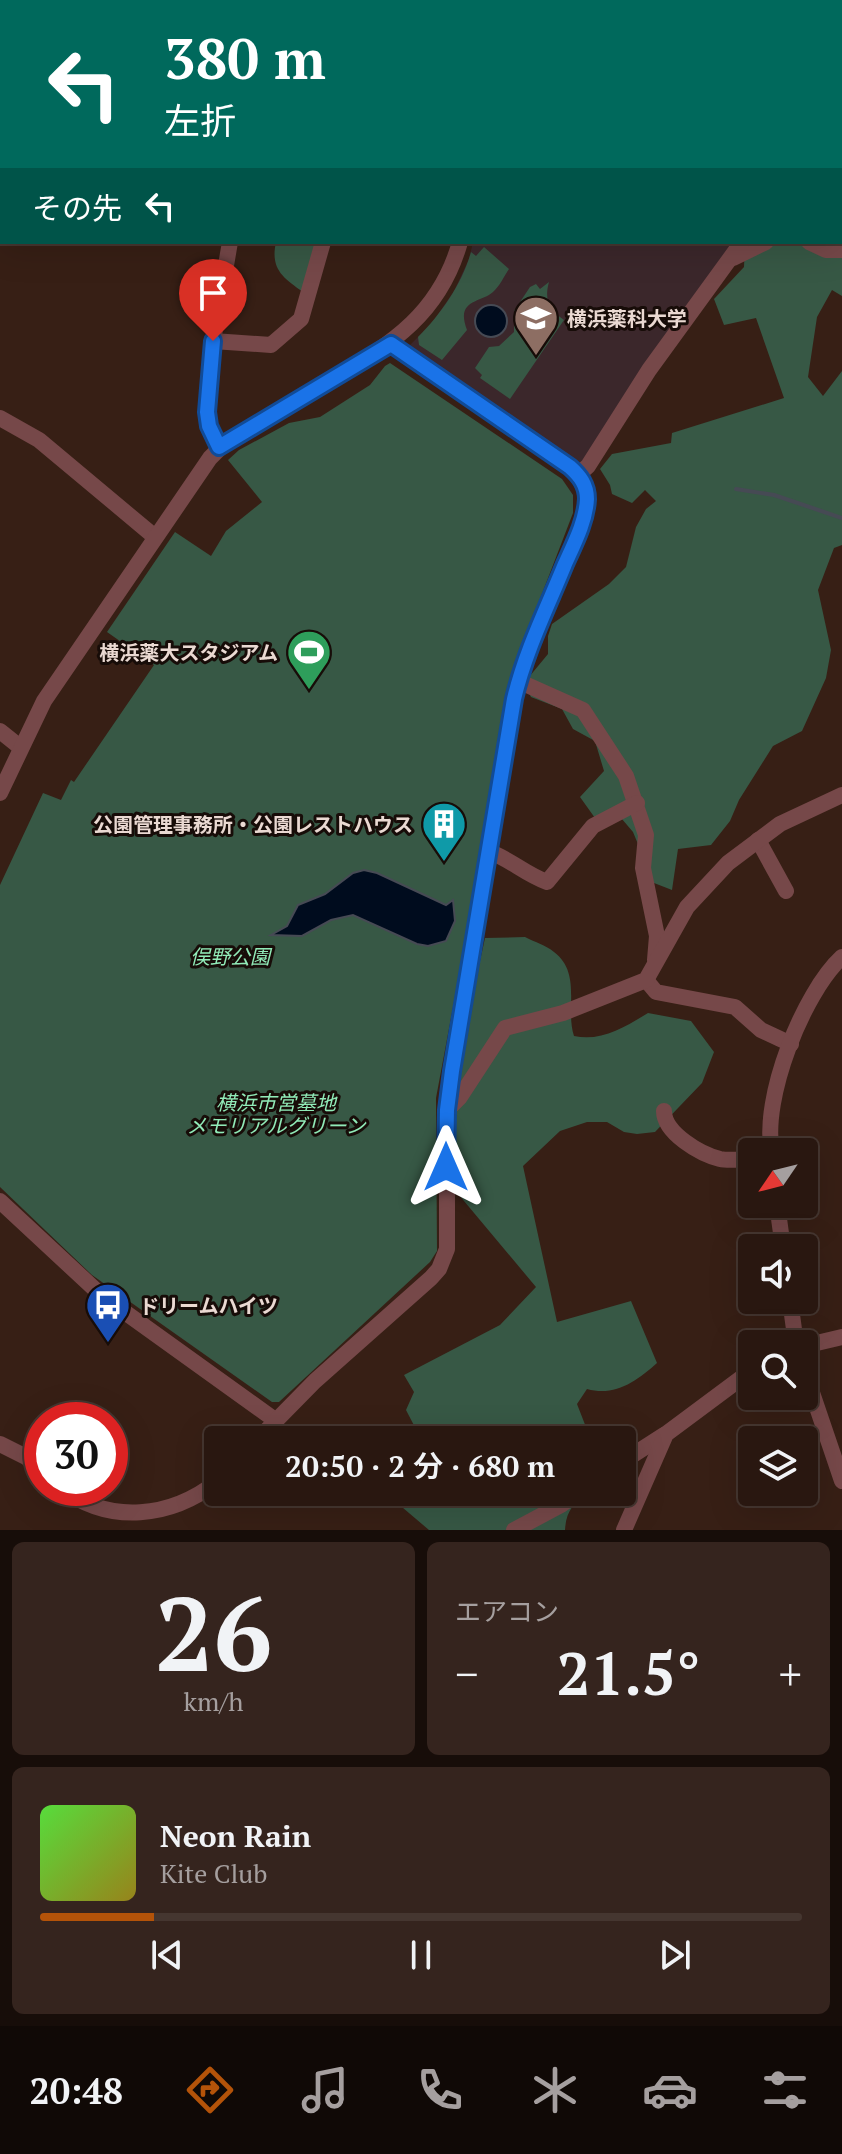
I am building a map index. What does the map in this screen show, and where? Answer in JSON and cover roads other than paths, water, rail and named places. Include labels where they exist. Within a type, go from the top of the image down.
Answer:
[{"type":"street","points":[[219,447],[209,426],[207,412],[213,341],[230,244]]},
{"type":"street","points":[[213,341],[271,345],[301,319],[322,244]]},
{"type":"street","points":[[0,793],[44,701],[219,447],[391,344],[417,319],[435,295],[452,266],[459,244]]},
{"type":"street","points":[[578,475],[588,466],[649,370],[741,244]]},
{"type":"street","points":[[733,258],[762,244]]},
{"type":"street","points":[[813,244],[826,250],[842,250]]},
{"type":"street","points":[[270,1426],[439,1269],[447,1249],[447,1110],[518,681],[580,528],[587,500],[586,488],[578,475],[391,344]]},
{"type":"street","points":[[0,418],[39,440],[155,537]]},
{"type":"street","points":[[518,681],[583,710],[615,757],[637,803],[646,835],[643,868],[657,936],[655,961]]},
{"type":"street","points":[[0,731],[20,747]]},
{"type":"street","points":[[447,1110],[460,1097],[505,1028],[563,1013],[646,980],[687,907],[728,863],[780,824],[842,795]]},
{"type":"street","points":[[488,851],[508,858],[532,876],[547,882],[593,826],[637,803]]},
{"type":"street","points":[[758,840],[786,891]]},
{"type":"street","points":[[769,1138],[776,1087],[791,1044],[820,980],[842,957]]},
{"type":"street","points":[[646,980],[656,992],[735,1007],[761,1030],[791,1044]]},
{"type":"street","points":[[664,1111],[668,1127],[678,1138],[720,1159],[738,1159]]},
{"type":"street","points":[[0,1201],[101,1295],[275,1420]]},
{"type":"street","points":[[791,1314],[793,1330]]},
{"type":"street","points":[[789,1330],[792,1325]]},
{"type":"street","points":[[818,1343],[842,1337]]},
{"type":"street","points":[[636,1453],[738,1380]]},
{"type":"street","points":[[818,1410],[842,1481]]},
{"type":"street","points":[[624,1530],[666,1434]]},
{"type":"street","points":[[0,1444],[24,1456]]},
{"type":"street","points":[[90,1506],[130,1514],[146,1513],[186,1502],[204,1490]]},
{"type":"street","points":[[514,1530],[559,1506]]},
{"type":"water","points":[[491,305],[502,310],[507,321],[502,332],[491,337],[480,332],[475,321],[480,310]]},
{"type":"water","points":[[364,870],[446,905],[453,900],[455,921],[446,941],[428,946],[417,944],[353,915],[331,920],[302,936],[271,935],[287,926],[298,905],[325,894],[353,873]]},
{"type":"waterway","points":[[736,489],[774,495],[842,518]]},
{"type":"place","name":"横浜薬科大学","points":[[536,357]]},
{"type":"place","name":"横浜薬大スタジアム","points":[[309,691]]},
{"type":"place","name":"公園管理事務所・公園レストハウス","points":[[444,863]]},
{"type":"place","name":"ドリームハイツ","points":[[108,1344]]},
{"type":"park label","name":"俣野公園","points":[[230,956]]},
{"type":"park label","name":"横浜市営墓地 メモリアルグリーン","points":[[276,1114]]}]
